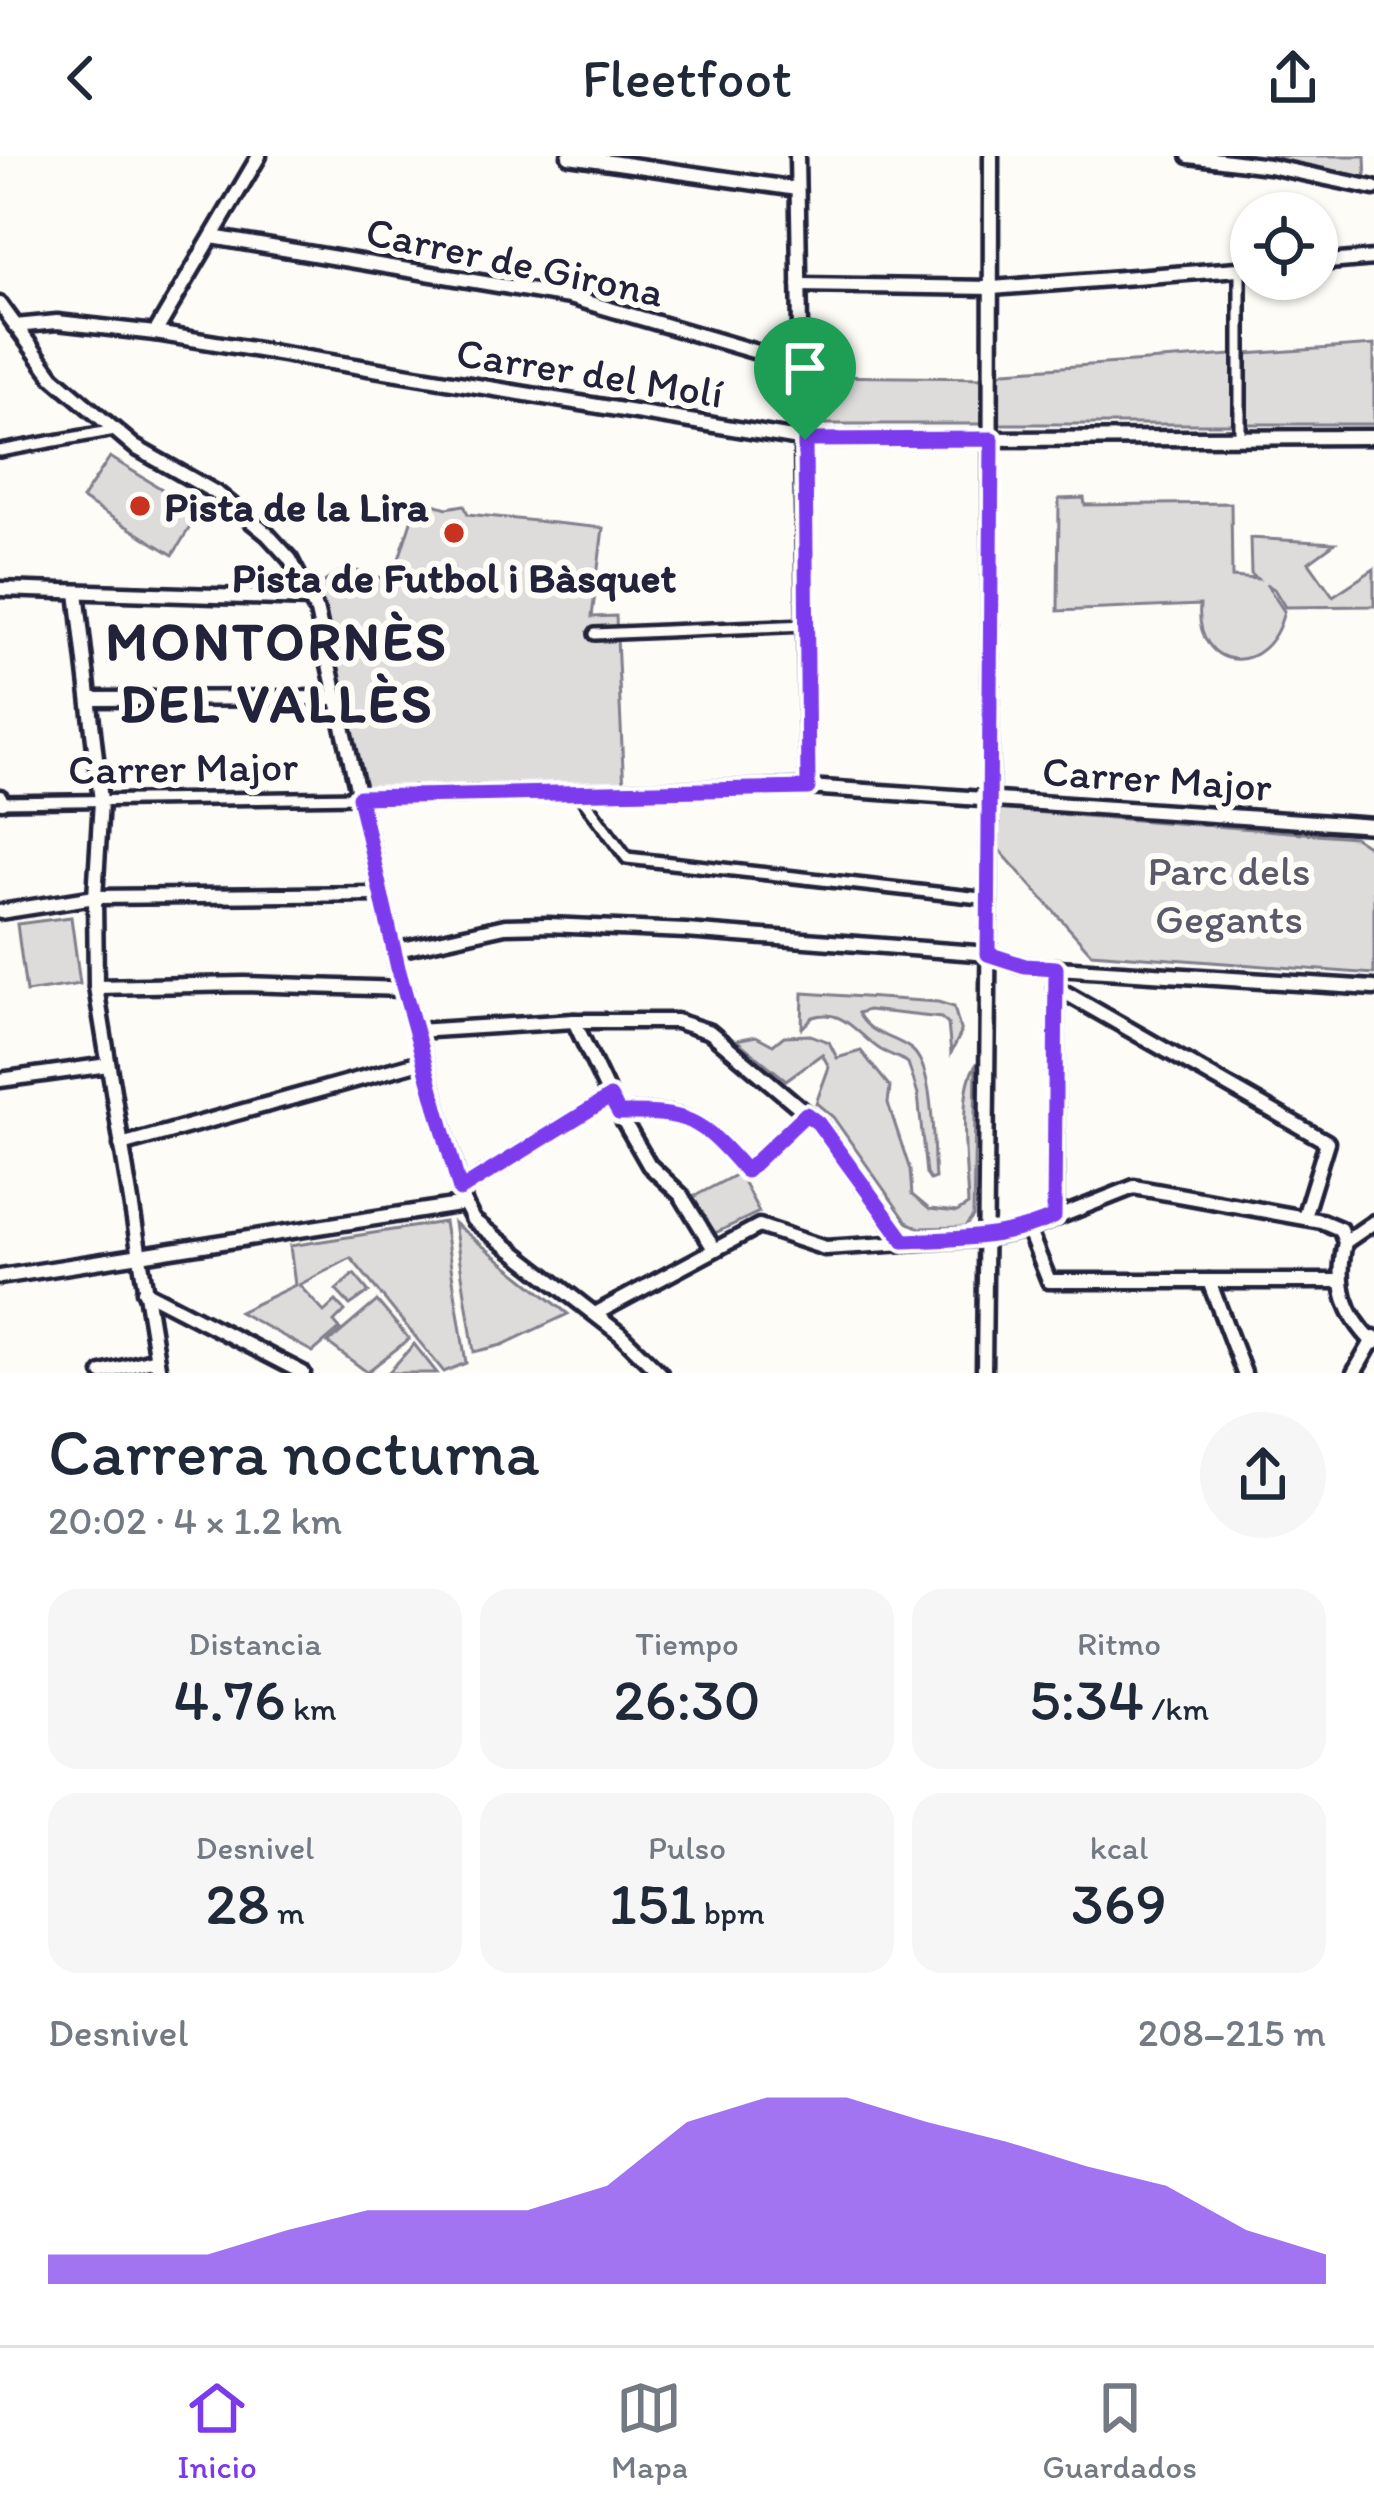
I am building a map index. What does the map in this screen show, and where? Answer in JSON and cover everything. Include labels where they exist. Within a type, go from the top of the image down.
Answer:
[{"type":"street","points":[[155,333],[259,156]]},
{"type":"street","points":[[569,156],[797,188]]},
{"type":"street","points":[[797,156],[808,788]]},
{"type":"street","points":[[984,1373],[992,156]]},
{"type":"street","points":[[1189,156],[1269,166],[1374,188]]},
{"type":"street","name":"Carrer de Girona","points":[[212,237],[569,297],[801,365]]},
{"type":"street","points":[[1338,261],[1374,258]]},
{"type":"street","points":[[800,285],[992,287],[1230,269]]},
{"type":"street","points":[[1240,438],[1244,300]]},
{"type":"street","points":[[0,304],[53,377],[135,447],[218,494],[290,559],[317,612],[394,951],[462,1197],[473,1220],[595,1314],[660,1373]]},
{"type":"street","name":"Carrer del Molí","points":[[16,326],[57,322],[155,333],[805,440],[1374,437]]},
{"type":"street","points":[[0,451],[115,430]]},
{"type":"street","points":[[0,589],[311,599]]},
{"type":"street","points":[[77,592],[101,801],[96,987],[158,1366],[102,1373]]},
{"type":"street","points":[[596,634],[806,625]]},
{"type":"street","points":[[90,699],[336,698]]},
{"type":"street","name":"Carrer Major","points":[[0,800],[808,788],[1374,826]]},
{"type":"street","points":[[578,792],[627,858],[989,899]]},
{"type":"street","points":[[0,912],[95,897],[380,894]]},
{"type":"street","points":[[394,951],[505,926],[548,925],[988,954],[1025,966],[1374,988]]},
{"type":"street","points":[[1054,1217],[1056,968]]},
{"type":"street","points":[[96,987],[244,984],[404,989]]},
{"type":"street","points":[[1055,987],[1328,1142],[1304,1217]]},
{"type":"street","points":[[416,1031],[574,1021],[676,1021],[710,1032],[818,1123],[904,1241]]},
{"type":"street","points":[[574,1021],[649,1165],[681,1195],[714,1250]]},
{"type":"street","points":[[121,1145],[424,1061]]},
{"type":"street","points":[[0,1080],[108,1065]]},
{"type":"street","points":[[0,1277],[462,1197],[610,1097]]},
{"type":"street","points":[[619,1113],[674,1112],[717,1137],[746,1171],[806,1114]]},
{"type":"street","points":[[595,1314],[759,1226],[825,1248],[985,1238],[1028,1228],[1134,1186],[1335,1225],[1345,1243],[1340,1281],[1354,1322],[1373,1341],[1354,1373]]},
{"type":"street","points":[[1345,1243],[1374,1222]]},
{"type":"street","points":[[1028,1228],[1049,1281],[1340,1281]]},
{"type":"street","points":[[1209,1281],[1244,1373]]},
{"type":"street","points":[[144,1291],[303,1373]]},
{"type":"green space","points":[[1265,156],[1365,156],[1366,182],[1278,168]]},
{"type":"green space","points":[[1374,345],[1374,424],[812,424],[812,376],[992,378],[1005,371]]},
{"type":"green space","name":"Pista de la Lira","points":[[110,457],[199,512],[173,555],[82,499]]},
{"type":"green space","points":[[1084,498],[1085,505],[1231,503],[1232,577],[1257,579],[1251,574],[1250,538],[1335,543],[1309,562],[1333,596],[1374,569],[1374,606],[1285,607],[1266,584],[1284,611],[1276,634],[1263,649],[1234,659],[1208,644],[1200,605],[1058,611],[1059,499]]},
{"type":"green space","points":[[418,499],[447,508],[464,505],[468,514],[603,528],[592,617],[616,616],[624,791],[359,797],[307,593],[346,568],[392,581]]},
{"type":"green space","name":"Parc dels Gegants","points":[[995,809],[1354,837],[1374,850],[1374,974],[1091,953],[995,845]]},
{"type":"green space","points":[[71,917],[80,984],[26,992],[17,924]]},
{"type":"green space","points":[[803,993],[954,1007],[961,1033],[951,1053],[948,1024],[941,1018],[858,1013],[869,1026],[904,1044],[919,1059],[929,1090],[935,1178],[930,1180],[926,1174],[918,1094],[908,1063],[833,1016],[813,1017],[802,1028]]},
{"type":"green space","points":[[810,1035],[829,1042],[837,1058],[861,1051],[890,1087],[888,1103],[910,1170],[912,1195],[929,1209],[957,1212],[968,1205],[965,1111],[976,1065],[973,1217],[965,1227],[919,1228],[907,1222],[833,1117],[816,1103],[829,1067],[822,1054],[786,1080],[736,1040],[756,1036],[773,1045],[784,1036]]},
{"type":"green space","points":[[739,1173],[759,1212],[715,1233],[693,1197]]},
{"type":"green space","points":[[444,1222],[466,1363],[444,1372],[351,1258],[299,1285],[324,1312],[336,1301],[345,1311],[334,1322],[340,1329],[313,1352],[239,1312],[295,1285],[290,1246]]},
{"type":"green space","points":[[454,1223],[568,1314],[502,1345],[474,1352]]},
{"type":"green space","points":[[354,1274],[369,1292],[350,1305],[336,1290]]},
{"type":"green space","points":[[377,1301],[409,1339],[367,1372],[328,1343]]},
{"type":"green space","points":[[414,1344],[437,1373],[388,1373]]},
{"type":"place","name":"Pista de la Lira","points":[[140,506]]},
{"type":"place","name":"Pista de Futbol i Bàsquet","points":[[454,533]]},
{"type":"district","name":"MONTORNÈS DEL VALLÈS","points":[[277,672]]},
{"type":"route","points":[[992,439],[988,954],[1025,966],[1056,968],[1054,1217],[985,1238],[904,1241],[818,1123],[806,1114],[746,1171],[717,1137],[674,1112],[619,1113],[610,1097],[460,1190],[398,968],[359,797],[808,788],[805,440],[992,439]]}]
